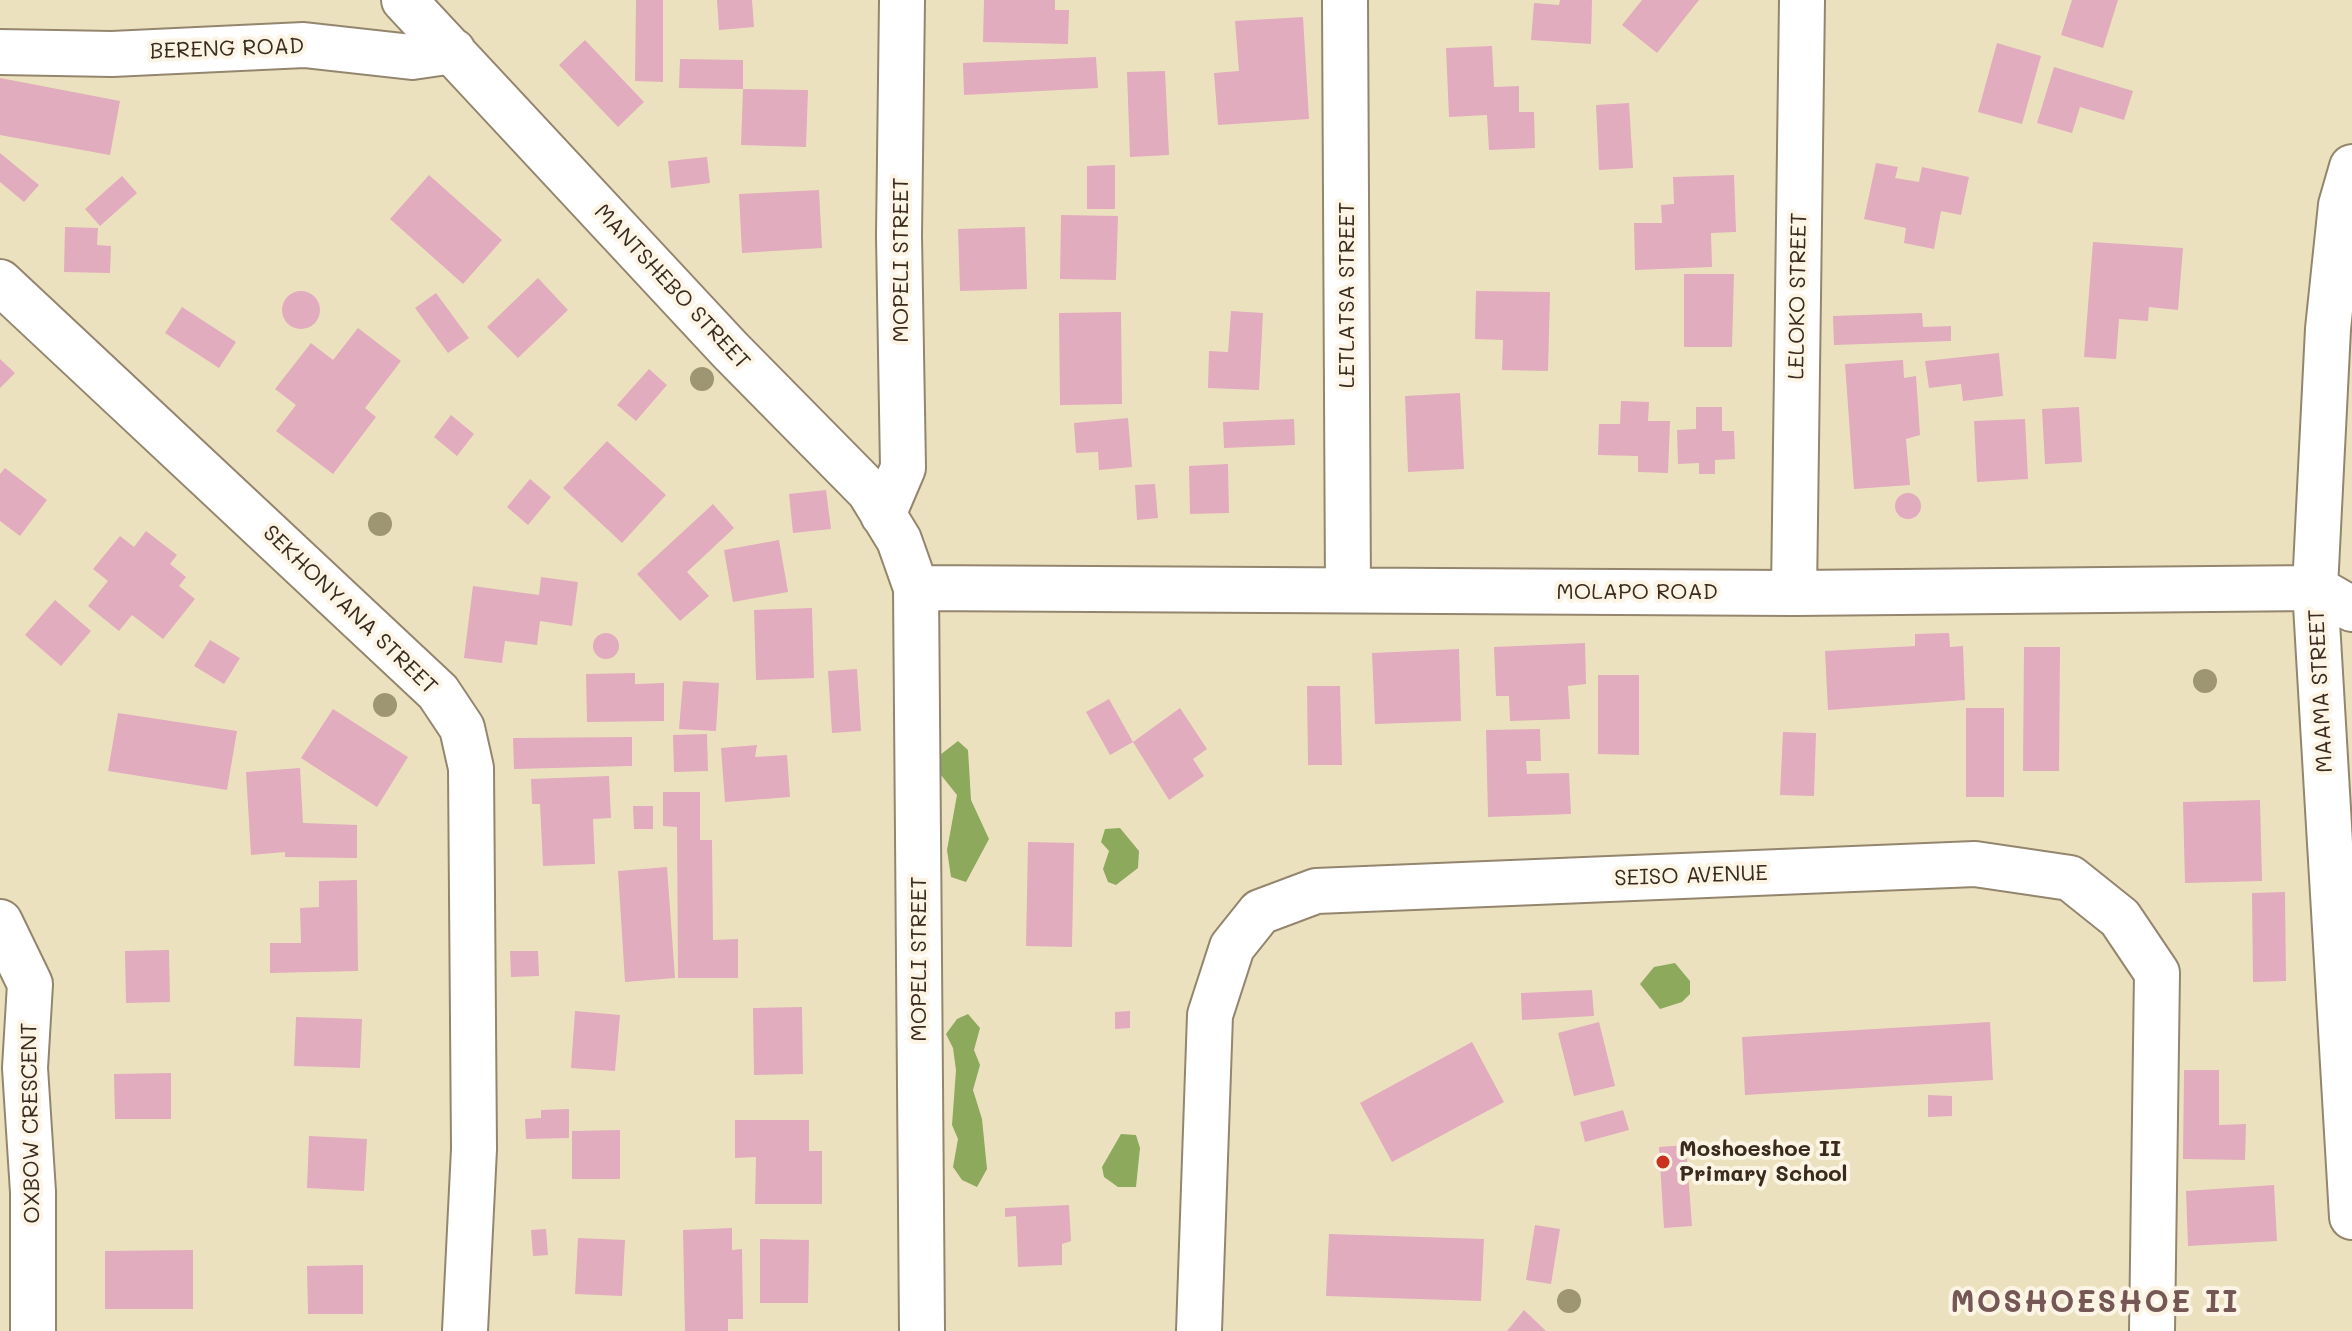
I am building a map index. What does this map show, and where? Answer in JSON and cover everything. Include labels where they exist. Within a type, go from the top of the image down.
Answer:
[{"type":"street","name":"MANTSHEBO STREET","points":[[404,0],[730,350],[869,491],[899,540],[916,588]]},
{"type":"street","name":"MOPELI STREET","points":[[883,515],[903,468],[899,236],[902,0]]},
{"type":"street","name":"LETLATSA STREET","points":[[1345,0],[1348,590]]},
{"type":"street","name":"LELOKO STREET","points":[[1794,593],[1802,0]]},
{"type":"street","name":"BERENG ROAD","points":[[0,52],[112,54],[304,45],[412,57],[453,51]]},
{"type":"street","name":"MAAMA STREET","points":[[2352,167],[2341,205],[2328,329],[2352,1217]]},
{"type":"street","name":"SEKHONYANA STREET","points":[[0,282],[438,692],[462,728],[471,768],[474,1133],[465,1331]]},
{"type":"street","name":"MOPELI STREET","points":[[916,588],[922,1331]]},
{"type":"street","name":"MOLAPO ROAD","points":[[916,588],[2334,598]]},
{"type":"street","name":"SEISO AVENUE","points":[[1199,1331],[1210,1015],[1232,947],[1260,912],[1316,891],[1975,864],[2070,878],[2120,918],[2157,973],[2152,1331]]},
{"type":"street","name":"OXBOW CRESCENT","points":[[0,922],[30,984],[25,1068],[33,1192],[33,1331]]},
{"type":"green space","points":[[958,741],[968,750],[971,800],[989,839],[966,882],[951,877],[947,850],[957,795],[937,770],[940,755]]},
{"type":"green space","points":[[1120,828],[1139,851],[1138,868],[1116,885],[1108,882],[1103,869],[1109,851],[1101,842],[1105,829]]},
{"type":"green space","points":[[1675,963],[1690,981],[1690,994],[1682,1002],[1660,1009],[1640,984],[1654,967]]},
{"type":"green space","points":[[968,1014],[980,1028],[974,1050],[980,1065],[973,1090],[982,1119],[987,1169],[977,1187],[962,1180],[953,1167],[958,1139],[952,1125],[956,1070],[953,1048],[946,1034],[957,1019]]},
{"type":"green space","points":[[1121,1134],[1136,1135],[1140,1148],[1136,1187],[1118,1187],[1104,1177],[1102,1167]]},
{"type":"building","points":[[636,0],[663,0],[663,82],[635,81]]},
{"type":"building","points":[[717,0],[752,0],[754,27],[719,30]]},
{"type":"building","points":[[984,0],[1055,0],[1055,10],[1069,10],[1068,44],[983,42]]},
{"type":"building","points":[[1560,0],[1592,0],[1591,44],[1531,40],[1534,3],[1559,5]]},
{"type":"building","points":[[1642,0],[1699,0],[1657,53],[1622,25]]},
{"type":"building","points":[[2072,0],[2118,0],[2103,48],[2061,35]]},
{"type":"building","points":[[1303,17],[1309,119],[1218,125],[1214,73],[1239,71],[1235,21]]},
{"type":"building","points":[[585,40],[644,102],[618,127],[559,65]]},
{"type":"building","points":[[1997,43],[2041,56],[2022,124],[1978,112]]},
{"type":"building","points":[[1492,46],[1494,87],[1519,86],[1519,112],[1534,112],[1535,148],[1489,150],[1487,115],[1449,117],[1446,48]]},
{"type":"building","points":[[1096,57],[1098,88],[964,95],[963,63]]},
{"type":"building","points":[[680,59],[743,60],[743,89],[679,88]]},
{"type":"building","points":[[2054,67],[2133,91],[2124,120],[2080,107],[2072,133],[2037,123]]},
{"type":"building","points":[[1165,71],[1169,155],[1130,157],[1127,72]]},
{"type":"building","points":[[0,78],[120,101],[110,155],[0,135]]},
{"type":"building","points":[[743,89],[808,90],[806,147],[741,145]]},
{"type":"building","points":[[1629,103],[1633,168],[1599,170],[1596,105]]},
{"type":"building","points":[[0,153],[39,185],[24,202],[0,182]]},
{"type":"building","points":[[707,157],[710,183],[671,188],[668,161]]},
{"type":"building","points":[[1876,163],[1898,167],[1895,178],[1919,182],[1922,167],[1969,177],[1961,215],[1941,211],[1934,249],[1904,243],[1906,228],[1864,219]]},
{"type":"building","points":[[1115,165],[1115,209],[1087,209],[1087,166]]},
{"type":"building","points":[[429,175],[502,240],[463,284],[390,219]]},
{"type":"building","points":[[1734,175],[1736,232],[1711,233],[1712,267],[1635,270],[1634,223],[1662,223],[1661,205],[1674,204],[1673,177]]},
{"type":"building","points":[[122,176],[137,193],[100,226],[85,209]]},
{"type":"building","points":[[819,190],[822,248],[742,253],[739,194]]},
{"type":"building","points":[[1061,215],[1118,216],[1116,280],[1060,279]]},
{"type":"building","points":[[65,227],[98,228],[97,245],[111,246],[110,273],[64,272]]},
{"type":"building","points":[[1025,227],[1027,289],[960,291],[958,229]]},
{"type":"building","points":[[2093,242],[2183,248],[2178,310],[2149,307],[2148,321],[2119,319],[2116,359],[2084,357]]},
{"type":"building","points":[[1684,274],[1734,274],[1732,347],[1684,347]]},
{"type":"building","points":[[538,278],[568,310],[518,358],[487,327]]},
{"type":"building","points":[[301,291],[314,297],[320,310],[314,323],[301,329],[288,323],[282,310],[288,297]]},
{"type":"building","points":[[1476,291],[1550,292],[1548,371],[1502,370],[1503,340],[1475,339]]},
{"type":"building","points":[[436,293],[469,338],[448,353],[415,308]]},
{"type":"building","points":[[182,307],[236,342],[219,368],[165,333]]},
{"type":"building","points":[[1231,311],[1263,313],[1259,390],[1208,388],[1209,351],[1228,352]]},
{"type":"building","points":[[1121,312],[1122,404],[1060,405],[1059,313]]},
{"type":"building","points":[[1922,313],[1923,327],[1951,326],[1951,341],[1834,345],[1833,316]]},
{"type":"building","points":[[358,328],[401,361],[365,408],[376,417],[333,474],[276,431],[296,405],[275,389],[311,343],[333,360]]},
{"type":"building","points":[[1999,353],[2003,396],[1963,401],[1961,384],[1929,388],[1925,361]]},
{"type":"building","points":[[0,359],[15,373],[0,388]]},
{"type":"building","points":[[1903,360],[1904,378],[1916,376],[1920,435],[1906,439],[1910,485],[1854,489],[1845,364]]},
{"type":"building","points":[[649,369],[667,385],[636,421],[617,405]]},
{"type":"building","points":[[1460,393],[1464,469],[1408,472],[1405,396]]},
{"type":"building","points":[[1621,401],[1649,402],[1648,421],[1670,421],[1668,473],[1638,472],[1638,456],[1598,455],[1599,424],[1620,424]]},
{"type":"building","points":[[1696,407],[1722,407],[1722,431],[1734,431],[1735,459],[1715,460],[1715,474],[1699,474],[1699,463],[1678,464],[1677,430],[1696,429]]},
{"type":"building","points":[[2079,407],[2082,462],[2045,464],[2042,409]]},
{"type":"building","points":[[451,415],[474,434],[457,456],[434,437]]},
{"type":"building","points":[[1128,418],[1132,467],[1099,470],[1098,452],[1076,453],[1074,423]]},
{"type":"building","points":[[1294,419],[1295,445],[1224,448],[1223,422]]},
{"type":"building","points":[[2025,419],[2028,479],[1977,482],[1974,421]]},
{"type":"building","points":[[607,441],[666,495],[622,543],[563,488]]},
{"type":"building","points":[[1228,464],[1229,513],[1190,514],[1189,466]]},
{"type":"building","points":[[5,468],[47,500],[20,536],[0,521],[0,474]]},
{"type":"building","points":[[530,479],[551,497],[528,525],[507,507]]},
{"type":"building","points":[[1155,484],[1158,518],[1137,520],[1135,485]]},
{"type":"building","points":[[826,490],[831,529],[793,533],[789,494]]},
{"type":"building","points":[[1908,493],[1917,497],[1921,506],[1917,515],[1908,519],[1899,515],[1895,506],[1899,497]]},
{"type":"building","points":[[713,504],[734,528],[687,572],[709,596],[680,621],[637,574]]},
{"type":"building","points":[[146,531],[177,555],[170,564],[186,577],[179,586],[195,599],[163,639],[132,615],[119,631],[88,606],[108,581],[93,569],[120,536],[134,547]]},
{"type":"building","points":[[779,540],[788,592],[733,602],[724,550]]},
{"type":"building","points":[[541,577],[578,582],[572,626],[540,621],[537,645],[505,641],[502,663],[464,658],[473,586],[539,595]]},
{"type":"building","points":[[55,600],[91,631],[61,666],[25,635]]},
{"type":"building","points":[[812,608],[814,678],[756,680],[754,610]]},
{"type":"building","points":[[606,633],[615,637],[619,646],[615,655],[606,659],[597,655],[593,646],[597,637]]},
{"type":"building","points":[[1949,633],[1950,647],[1963,646],[1965,700],[1828,710],[1825,651],[1915,646],[1915,634]]},
{"type":"building","points":[[210,640],[240,658],[224,684],[194,666]]},
{"type":"building","points":[[1585,643],[1586,684],[1568,686],[1570,719],[1510,721],[1509,696],[1496,696],[1494,647]]},
{"type":"building","points":[[2024,647],[2060,647],[2059,771],[2023,771]]},
{"type":"building","points":[[1459,649],[1461,721],[1375,724],[1372,653]]},
{"type":"building","points":[[857,669],[861,731],[832,733],[828,671]]},
{"type":"building","points":[[635,673],[635,684],[664,683],[664,721],[587,722],[586,674]]},
{"type":"building","points":[[1598,675],[1639,675],[1639,755],[1598,754]]},
{"type":"building","points":[[683,681],[719,683],[716,731],[679,729]]},
{"type":"building","points":[[1307,686],[1340,686],[1342,765],[1308,765]]},
{"type":"building","points":[[1109,699],[1133,742],[1110,755],[1086,712]]},
{"type":"building","points":[[1180,708],[1207,749],[1193,759],[1204,776],[1169,800],[1133,742]]},
{"type":"building","points":[[1966,708],[2004,708],[2004,797],[1966,797]]},
{"type":"building","points":[[333,709],[408,757],[377,807],[301,758]]},
{"type":"building","points":[[118,713],[237,731],[227,790],[108,771]]},
{"type":"building","points":[[1540,729],[1541,761],[1526,761],[1527,774],[1569,773],[1571,814],[1488,817],[1486,730]]},
{"type":"building","points":[[1783,732],[1816,733],[1814,796],[1780,795]]},
{"type":"building","points":[[707,734],[708,771],[674,772],[673,735]]},
{"type":"building","points":[[632,737],[632,766],[514,769],[513,738]]},
{"type":"building","points":[[757,745],[755,757],[787,755],[790,797],[725,802],[721,748]]},
{"type":"building","points":[[300,768],[303,823],[357,825],[357,858],[285,857],[285,852],[251,855],[246,772]]},
{"type":"building","points":[[609,776],[611,818],[593,819],[595,864],[543,866],[540,804],[532,804],[531,779]]},
{"type":"building","points":[[663,792],[700,792],[700,840],[712,840],[713,940],[738,939],[738,978],[678,978],[677,827],[663,826]]},
{"type":"building","points":[[2260,800],[2262,881],[2185,883],[2183,802]]},
{"type":"building","points":[[633,806],[653,806],[653,829],[634,829]]},
{"type":"building","points":[[1028,842],[1074,843],[1072,947],[1026,946]]},
{"type":"building","points":[[667,867],[675,978],[625,982],[618,871]]},
{"type":"building","points":[[357,880],[358,971],[270,973],[270,943],[301,943],[300,908],[319,907],[319,881]]},
{"type":"building","points":[[2285,892],[2286,981],[2253,982],[2252,893]]},
{"type":"building","points":[[169,950],[170,1002],[126,1003],[125,951]]},
{"type":"building","points":[[510,951],[538,951],[539,976],[511,977]]},
{"type":"building","points":[[1592,990],[1594,1016],[1522,1020],[1521,993]]},
{"type":"building","points":[[802,1007],[803,1074],[754,1075],[753,1008]]},
{"type":"building","points":[[575,1011],[620,1015],[615,1071],[571,1068]]},
{"type":"building","points":[[1130,1011],[1130,1028],[1115,1029],[1115,1012]]},
{"type":"building","points":[[296,1017],[362,1019],[360,1068],[294,1066]]},
{"type":"building","points":[[1599,1022],[1615,1086],[1574,1096],[1558,1033]]},
{"type":"building","points":[[1990,1022],[1993,1080],[1745,1095],[1742,1037]]},
{"type":"building","points":[[1472,1042],[1504,1102],[1392,1162],[1360,1103]]},
{"type":"building","points":[[2184,1070],[2219,1070],[2219,1125],[2246,1124],[2245,1160],[2183,1159]]},
{"type":"building","points":[[171,1073],[171,1119],[115,1119],[114,1074]]},
{"type":"building","points":[[1928,1095],[1952,1096],[1952,1116],[1928,1117]]},
{"type":"building","points":[[569,1109],[569,1138],[526,1139],[525,1119],[541,1118],[541,1110]]},
{"type":"building","points":[[1623,1110],[1629,1130],[1585,1142],[1580,1122]]},
{"type":"building","points":[[735,1120],[809,1120],[809,1151],[822,1151],[822,1204],[755,1204],[756,1157],[735,1158]]},
{"type":"building","points":[[620,1130],[620,1179],[572,1179],[572,1131]]},
{"type":"building","points":[[309,1136],[367,1139],[364,1191],[307,1188]]},
{"type":"building","points":[[1686,1145],[1692,1226],[1664,1228],[1659,1147]]},
{"type":"building","points":[[2274,1185],[2277,1241],[2188,1246],[2186,1191]]},
{"type":"building","points":[[1069,1205],[1071,1241],[1062,1244],[1062,1265],[1018,1267],[1016,1216],[1005,1217],[1005,1208]]},
{"type":"building","points":[[1535,1225],[1560,1229],[1551,1284],[1526,1280]]},
{"type":"building","points":[[732,1228],[732,1250],[742,1249],[743,1319],[728,1319],[728,1331],[685,1331],[683,1230]]},
{"type":"building","points":[[546,1229],[548,1255],[533,1256],[531,1230]]},
{"type":"building","points":[[1329,1234],[1484,1239],[1481,1301],[1326,1296]]},
{"type":"building","points":[[578,1238],[625,1240],[622,1296],[575,1294]]},
{"type":"building","points":[[760,1239],[809,1240],[808,1303],[760,1303]]},
{"type":"building","points":[[193,1250],[193,1309],[105,1309],[105,1251]]},
{"type":"building","points":[[363,1265],[363,1314],[308,1314],[307,1266]]},
{"type":"building","points":[[1524,1310],[1546,1331],[1507,1331]]},
{"type":"place","name":"Moshoeshoe II Primary School","points":[[1663,1162]]},
{"type":"district","name":"MOSHOESHOE II","points":[[2095,1303]]}]
